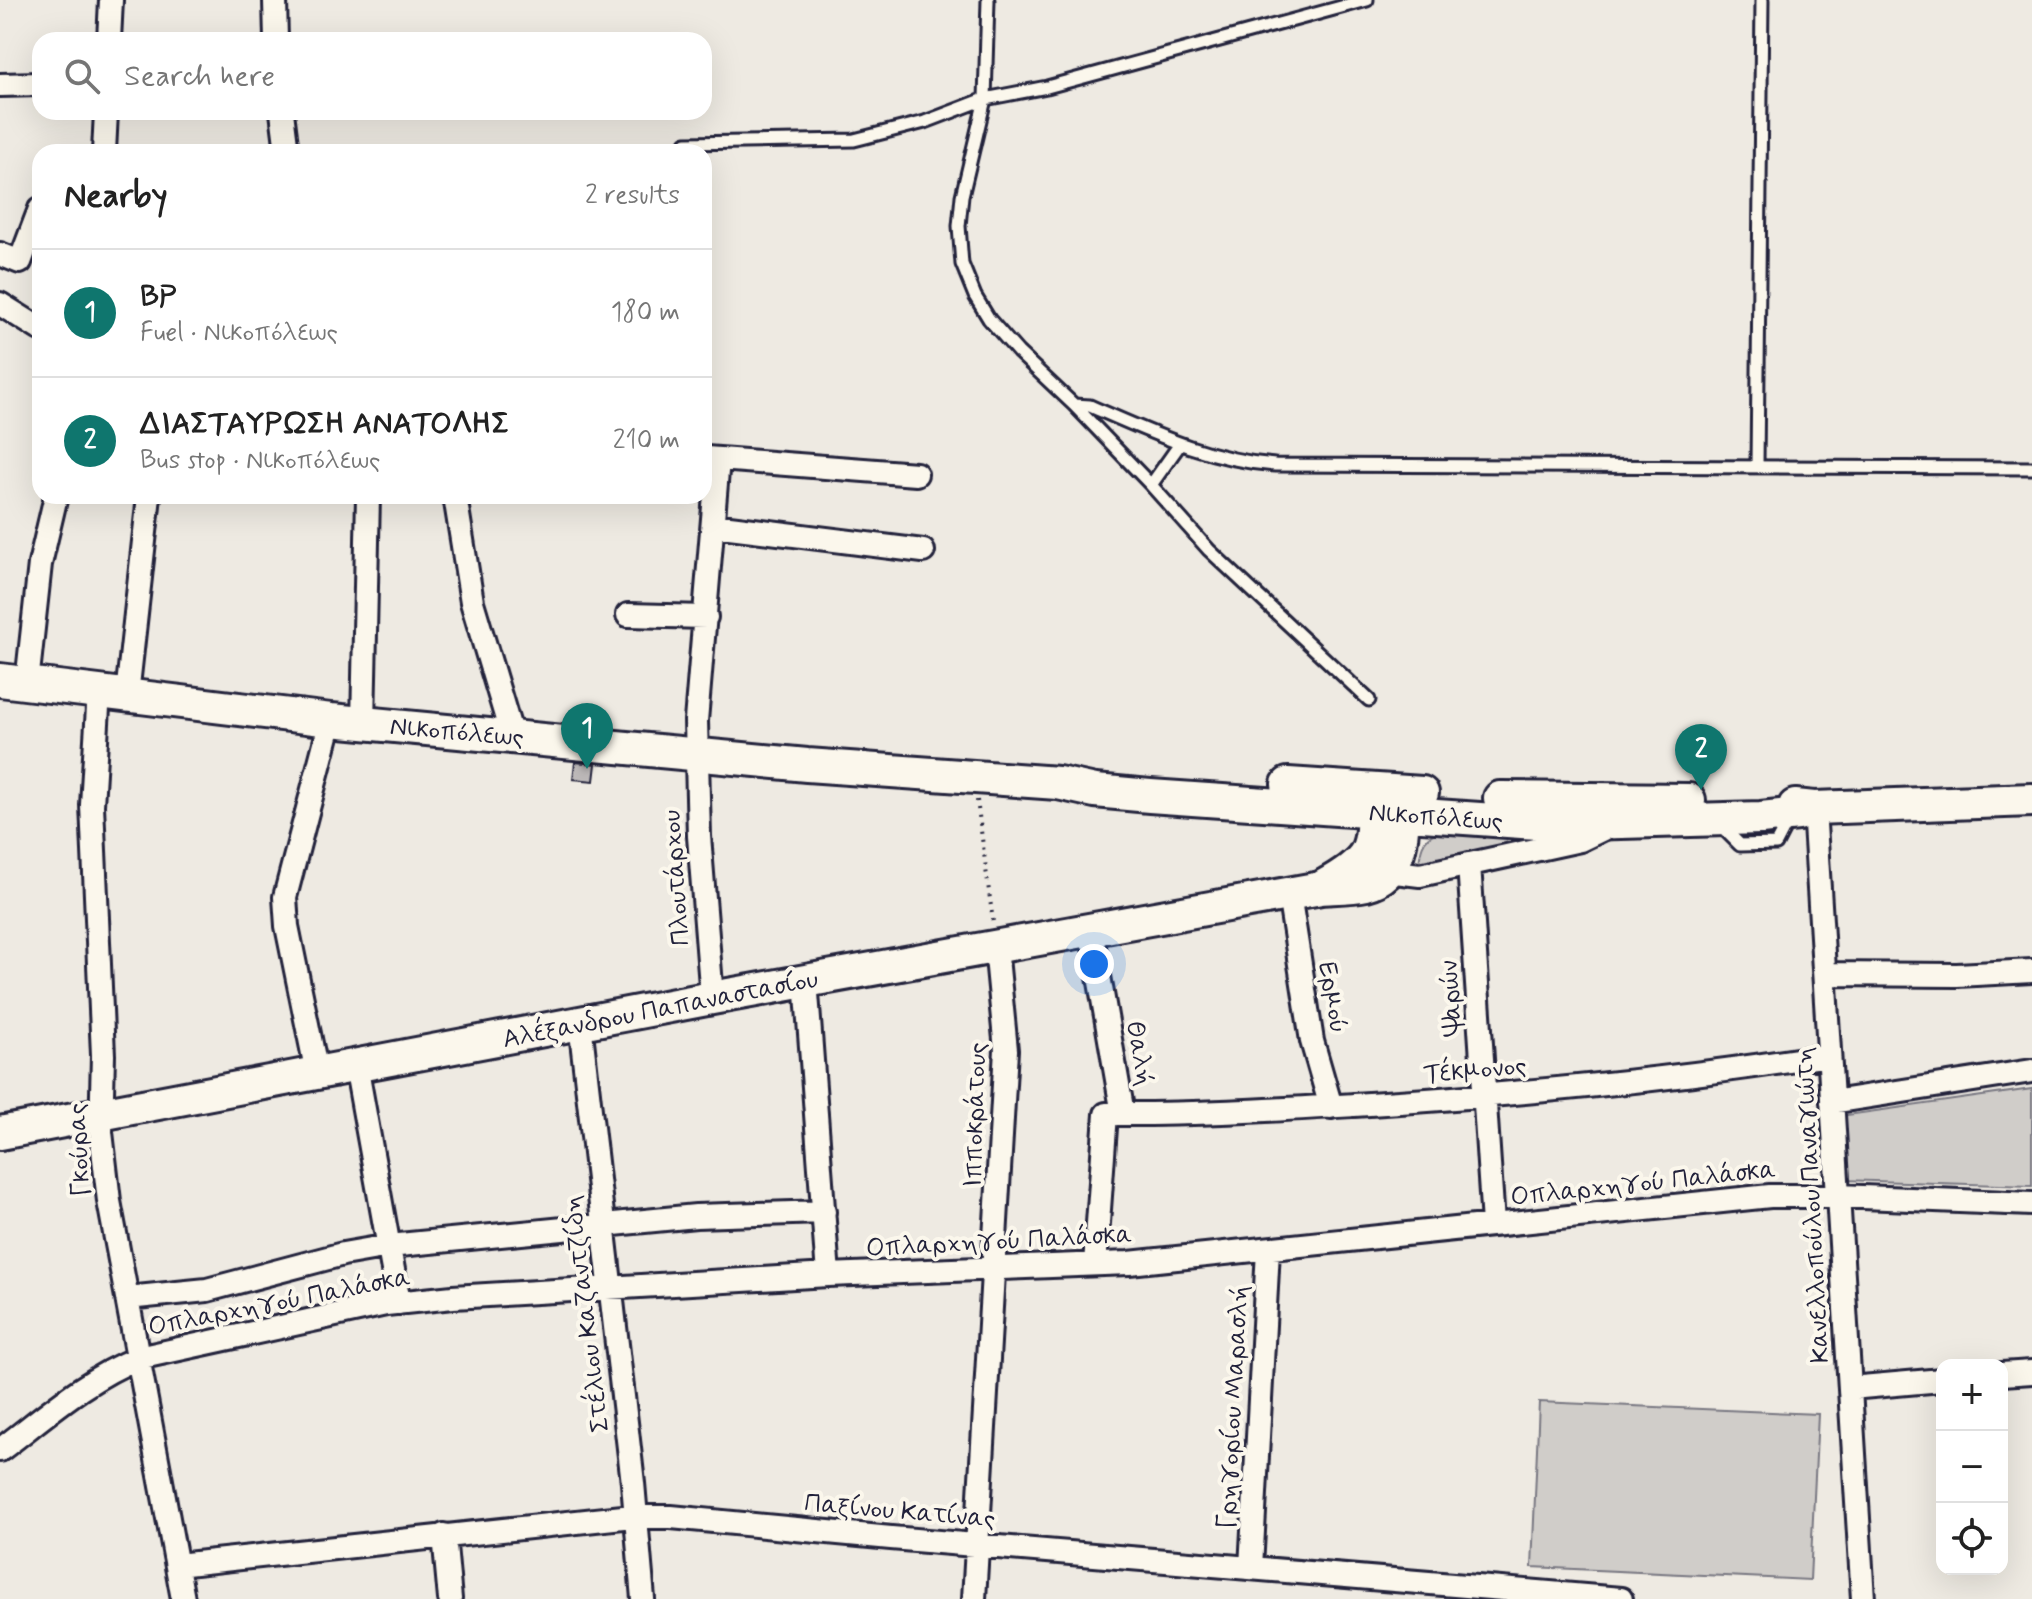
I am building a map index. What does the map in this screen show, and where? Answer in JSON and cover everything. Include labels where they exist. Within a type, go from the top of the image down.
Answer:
[{"type":"main road","name":"Νικοπόλεως","points":[[14,682],[331,720],[696,755],[1058,783],[1125,777],[1388,801],[1551,824],[1715,820],[1803,812],[2032,800]]},
{"type":"main road","name":"Νικοπόλεως","points":[[1058,783],[1095,791],[1337,809],[1388,801],[1695,800],[1759,802],[1803,812]]},
{"type":"main road","points":[[1387,871],[1398,854],[1402,840],[1388,801]]},
{"type":"main road","points":[[1330,883],[1365,858],[1388,801]]},
{"type":"main road","points":[[1330,883],[1350,862],[1355,844],[1351,826],[1337,809]]},
{"type":"main road","name":"Αλέξανδρου Παπαναστασίου","points":[[0,1133],[806,980],[1289,894],[1330,883],[1368,884],[1387,871]]},
{"type":"street","points":[[109,32],[111,0]]},
{"type":"street","points":[[275,0],[276,32]]},
{"type":"street","points":[[0,85],[32,84]]},
{"type":"street","points":[[104,144],[106,120]]},
{"type":"street","points":[[283,120],[286,144]]},
{"type":"street","points":[[0,254],[20,262],[32,230]]},
{"type":"street","points":[[0,304],[32,324]]},
{"type":"street","points":[[712,459],[916,474]]},
{"type":"street","name":"Πλουτάρχου","points":[[712,492],[713,525],[697,707],[696,755],[712,998]]},
{"type":"street","points":[[14,682],[54,504]]},
{"type":"street","name":"Γκούρας","points":[[148,504],[92,805],[103,1055],[101,1114],[104,1175],[183,1599]]},
{"type":"street","points":[[363,723],[368,504]]},
{"type":"street","points":[[456,504],[472,602],[512,736]]},
{"type":"street","points":[[713,525],[923,551]]},
{"type":"street","points":[[628,615],[706,617]]},
{"type":"street","points":[[317,1073],[287,926],[285,897],[331,720]]},
{"type":"street","name":"Κανελλοπούλου Παναγιώτη","points":[[1803,812],[1825,974],[1863,1599]]},
{"type":"street","points":[[1387,871],[1420,875],[1580,840],[1614,824]]},
{"type":"street","name":"Ψαρών","points":[[1469,864],[1493,1224]]},
{"type":"street","name":"Ερμού","points":[[1289,894],[1312,1041],[1331,1107]]},
{"type":"street","name":"Θαλή","points":[[1091,930],[1123,1114],[1106,1114],[1095,1264]]},
{"type":"street","name":"Ιπποκράτους","points":[[974,1599],[1006,1050],[996,947]]},
{"type":"street","points":[[1825,974],[1957,975],[2032,971]]},
{"type":"street","points":[[806,980],[828,1275]]},
{"type":"street","name":"Στέλιου Καζαντζίδη","points":[[580,1023],[612,1287],[643,1599]]},
{"type":"street","name":"Τέκμονος","points":[[1123,1114],[1224,1113],[1485,1098],[1696,1075],[1829,1055]]},
{"type":"street","points":[[356,1065],[399,1303]]},
{"type":"street","points":[[1832,1102],[2032,1071]]},
{"type":"street","name":"Οπλαρχηγού Παλάσκα","points":[[0,1450],[87,1385],[138,1358],[365,1307],[612,1287],[1095,1264],[1268,1250],[1770,1196],[2032,1204]]},
{"type":"street","name":"Οπλαρχηγού Παλάσκα","points":[[127,1298],[207,1290],[343,1254],[389,1246],[696,1216],[824,1212]]},
{"type":"street","name":"Γρηγορίου Μαρασλή","points":[[1251,1568],[1268,1250]]},
{"type":"street","points":[[2008,1374],[2032,1372]]},
{"type":"street","points":[[1850,1388],[1936,1381]]},
{"type":"street","name":"Παξίνου Κατίνας","points":[[177,1565],[635,1516],[1251,1568],[1477,1593],[1621,1599]]},
{"type":"street","points":[[444,1535],[450,1599]]},
{"type":"lane","points":[[988,0],[985,99],[959,210],[962,264],[975,296],[996,327],[1032,367],[1074,405],[1209,550],[1369,700]]},
{"type":"lane","points":[[686,143],[854,140],[925,122],[985,99],[1047,87],[1367,0]]},
{"type":"lane","points":[[1757,465],[1762,0]]},
{"type":"lane","points":[[1074,405],[1090,406],[1180,444],[1233,460],[1275,465],[2032,468]]},
{"type":"lane","points":[[1151,485],[1180,444]]},
{"type":"path","points":[[974,778],[996,947]]},
{"type":"shaded area","points":[[1436,833],[1558,839],[1419,865],[1425,842]]},
{"type":"shaded area","points":[[2032,1089],[2032,1186],[1842,1180],[1840,1116]]},
{"type":"shaded area","points":[[1539,1402],[1818,1414],[1810,1580],[1532,1567]]},
{"type":"building","points":[[575,762],[596,764],[594,781],[573,779]]},
{"type":"place","name":"BP","points":[[587,769]]},
{"type":"place","name":"ΔΙΑΣΤΑΥΡΩΣΗ ΑΝΑΤΟΛΗΣ","points":[[1701,790]]}]
